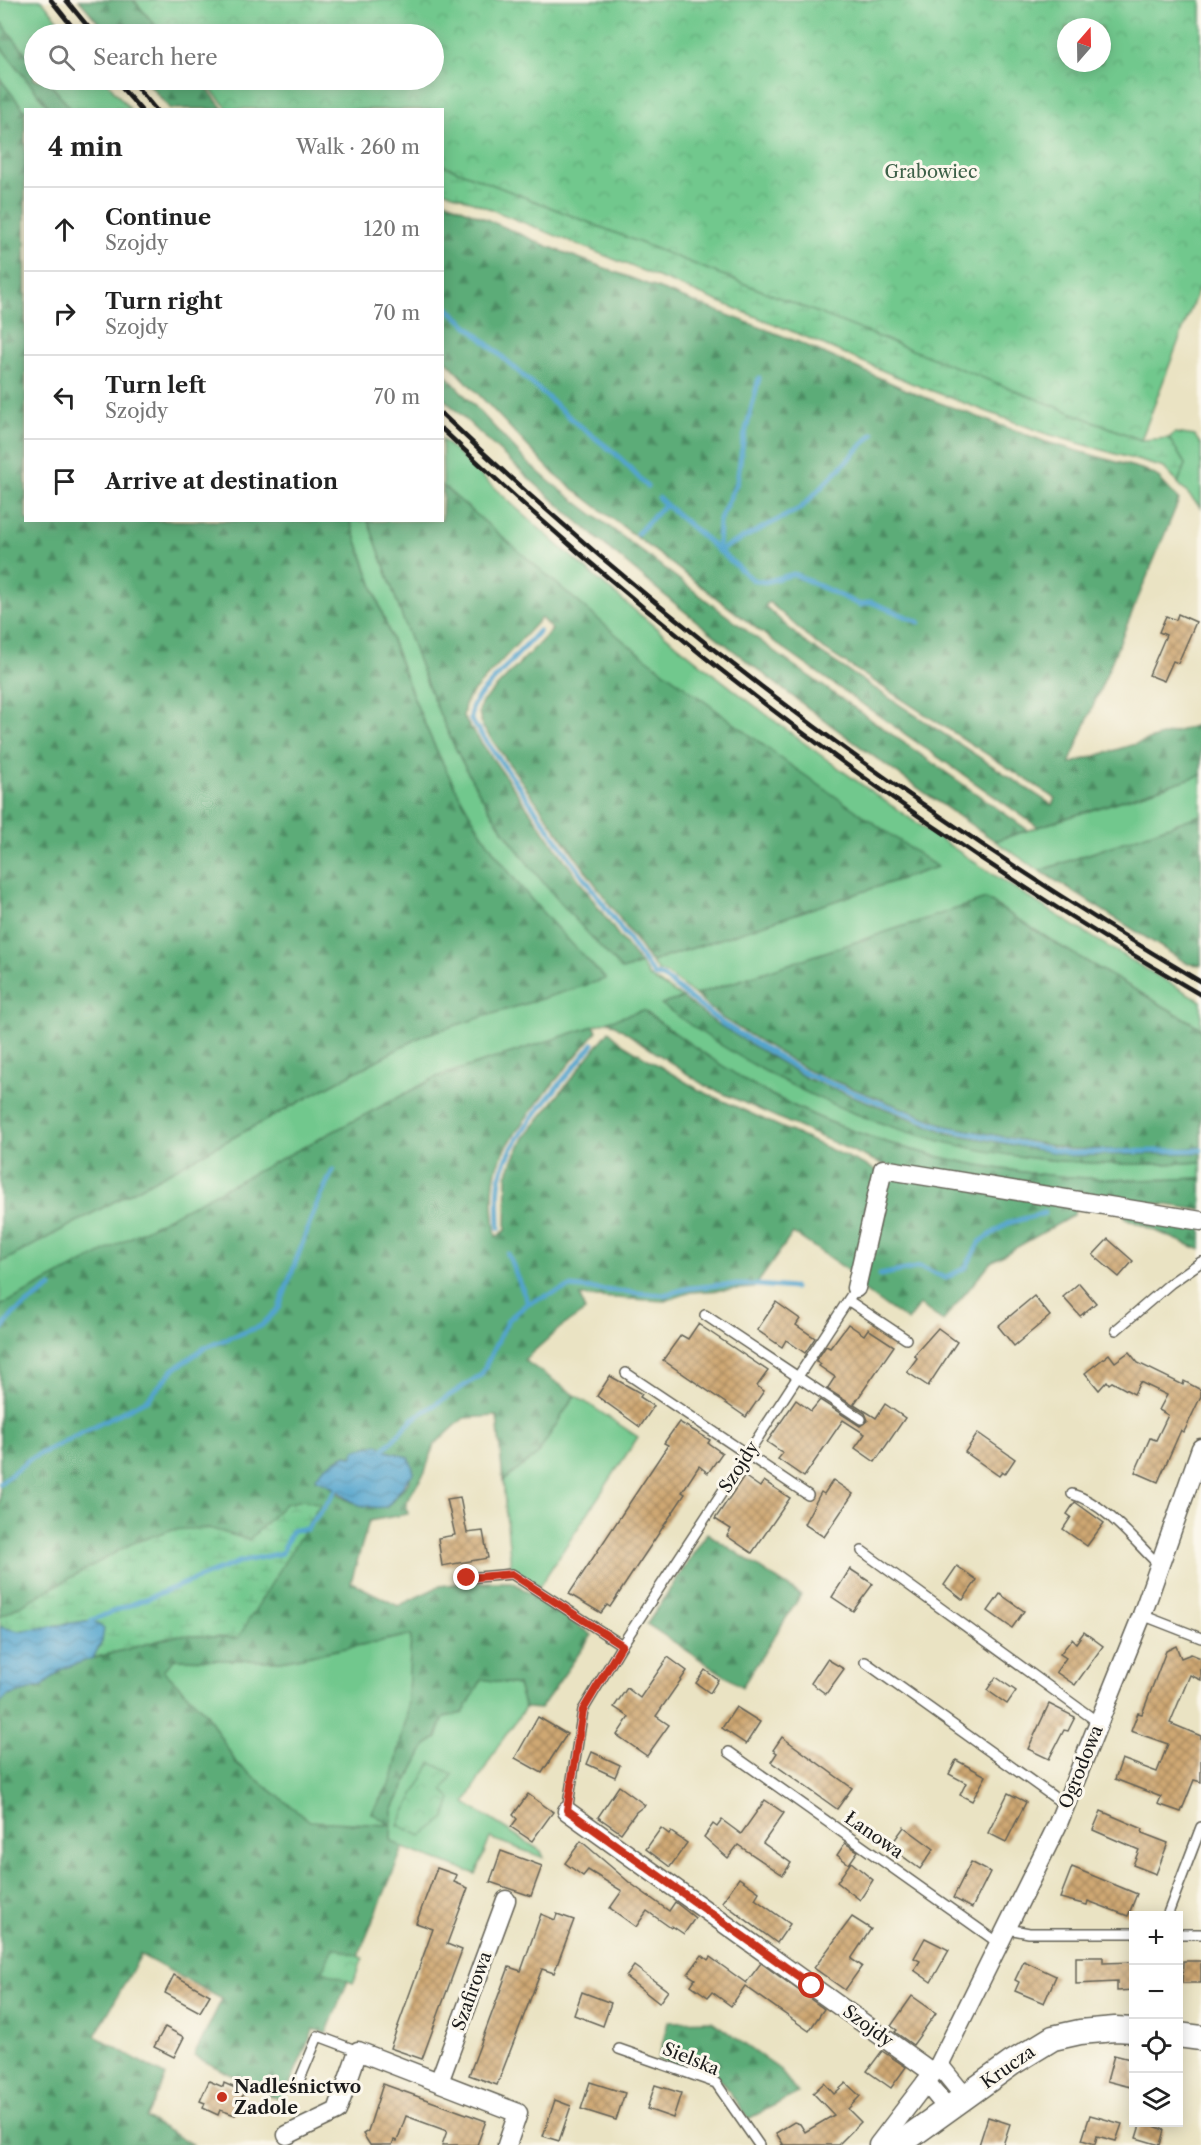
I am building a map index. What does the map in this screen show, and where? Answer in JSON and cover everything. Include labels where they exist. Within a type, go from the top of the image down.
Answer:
[{"type":"street","points":[[852,1294],[883,1169],[1201,1221]]},
{"type":"street","name":"Ogrodowa","points":[[878,2145],[933,2074],[1004,1936],[1065,1805],[1142,1615],[1201,1449]]},
{"type":"street","name":"Szojdy","points":[[567,1810],[933,2074],[956,2103]]},
{"type":"street","name":"Szafirowa","points":[[439,2082],[506,1900]]},
{"type":"street","name":"Krucza","points":[[898,2145],[1012,2063],[1053,2038],[1080,2032],[1129,2030]]},
{"type":"street","points":[[1183,2036],[1201,2038]]},
{"type":"street","points":[[287,2135],[337,2111],[358,2051],[518,2113],[507,2145]]},
{"type":"lane","points":[[1116,1330],[1171,1283],[1201,1262]]},
{"type":"lane","points":[[852,1294],[906,1340]]},
{"type":"lane","name":"Szojdy","points":[[567,1810],[583,1710],[622,1645],[852,1294]]},
{"type":"lane","points":[[705,1316],[861,1419]]},
{"type":"lane","points":[[626,1373],[808,1495]]},
{"type":"lane","points":[[1072,1494],[1083,1497],[1100,1509],[1159,1565]]},
{"type":"lane","points":[[862,1551],[1099,1723]]},
{"type":"lane","points":[[467,1578],[512,1574],[622,1645]]},
{"type":"lane","points":[[1142,1615],[1201,1638]]},
{"type":"lane","points":[[865,1662],[1065,1805]]},
{"type":"lane","name":"Łanowa","points":[[729,1752],[1004,1936]]},
{"type":"lane","points":[[1169,1911],[1201,1827]]},
{"type":"lane","points":[[1004,1936],[1029,1933],[1129,1933]]},
{"type":"lane","points":[[1183,1934],[1201,1934]]},
{"type":"lane","points":[[300,2079],[318,2036],[358,2051]]},
{"type":"lane","name":"Sielska","points":[[619,2049],[716,2083],[759,2145]]},
{"type":"green space","points":[[0,0],[42,0],[61,24],[24,24],[24,51],[0,21]]},
{"type":"green space","points":[[79,0],[133,0],[154,24],[99,24]]},
{"type":"green space","name":"Grabowiec","points":[[134,0],[1201,0],[1201,282],[1141,440],[444,165],[444,108],[227,108],[211,90],[444,90],[444,24],[154,24]]},
{"type":"green space","points":[[0,21],[24,51],[24,76],[0,46]]},
{"type":"green space","points":[[0,46],[24,76],[24,90],[35,90],[49,108],[24,110],[0,79]]},
{"type":"green space","points":[[0,79],[24,110],[24,522],[350,522],[411,692],[448,775],[495,853],[520,886],[606,979],[424,1035],[0,1263]]},
{"type":"green space","points":[[457,86],[489,183],[1141,440],[1169,438],[1185,464],[1178,483],[1164,468],[1044,433],[911,383],[806,337],[444,190],[444,108],[342,108]]},
{"type":"green space","points":[[35,90],[55,90],[70,108],[49,108]]},
{"type":"green space","points":[[55,90],[114,90],[129,108],[70,108]]},
{"type":"green space","points":[[154,90],[208,90],[222,108],[169,108]]},
{"type":"green space","points":[[444,200],[547,246],[796,341],[916,394],[1046,442],[1145,470],[1157,476],[1179,500],[1069,764],[1201,724],[1201,775],[1038,827],[785,650],[555,475],[444,358]],"holes":[[[769,602],[819,646],[1055,798],[1052,805],[804,642],[765,606]]]},
{"type":"green space","points":[[444,373],[527,462],[550,482],[779,655],[1028,830],[995,841],[922,791],[709,632],[573,518],[444,399]]},
{"type":"green space","points":[[1175,433],[1195,436],[1201,445],[1201,508],[1178,483],[1185,464],[1169,438]]},
{"type":"green space","points":[[444,441],[528,519],[618,596],[710,671],[805,743],[902,813],[1000,879],[1100,942],[1201,1001],[1201,1028],[1060,946],[986,899],[695,995],[667,974],[658,971],[651,962],[937,867],[818,786],[702,702],[533,566],[444,487]]},
{"type":"green space","points":[[444,487],[626,643],[786,762],[937,867],[651,962],[482,726],[479,712],[481,703],[552,630],[541,618],[473,692],[465,704],[463,717],[641,964],[622,970],[546,886],[495,818],[462,762],[418,660],[368,522],[444,522]]},
{"type":"green space","points":[[350,522],[368,522],[405,625],[446,729],[480,794],[511,841],[546,886],[622,970],[641,964],[648,976],[683,998],[662,1004],[724,1047],[787,1083],[851,1112],[916,1134],[984,1151],[1054,1161],[1126,1164],[1201,1162],[1201,1178],[1142,1180],[1084,1178],[967,1163],[910,1149],[855,1132],[800,1109],[748,1082],[643,1010],[437,1077],[0,1309],[0,1263],[424,1035],[605,979],[547,918],[494,853],[448,775],[395,650]]},
{"type":"green space","points":[[1201,775],[1201,815],[1040,871],[995,841]]},
{"type":"green space","points":[[1201,815],[1201,965],[1188,964],[1040,871]]},
{"type":"green space","points":[[986,899],[1060,946],[1201,1028],[1201,1147],[1164,1150],[1069,1149],[948,1126],[809,1071],[723,1019],[695,995]]},
{"type":"green space","points":[[683,998],[717,1024],[806,1078],[948,1133],[1072,1156],[1201,1153],[1201,1162],[1126,1164],[1053,1161],[984,1151],[916,1134],[850,1112],[786,1083],[723,1047],[661,1004]]},
{"type":"green space","points":[[643,1010],[748,1082],[800,1109],[855,1132],[967,1163],[1025,1172],[1084,1178],[1142,1180],[1201,1178],[1201,1210],[884,1165],[704,1085],[609,1021]]},
{"type":"green space","points":[[594,1026],[597,1031],[529,1114],[498,1164],[493,1191],[496,1237],[506,1230],[507,1176],[524,1138],[609,1031],[623,1044],[699,1090],[878,1171],[852,1273],[793,1233],[754,1288],[691,1292],[665,1301],[580,1296],[585,1311],[560,1328],[524,1360],[575,1395],[537,1455],[503,1481],[497,1416],[464,1418],[434,1445],[425,1472],[406,1502],[408,1514],[369,1521],[351,1582],[398,1606],[440,1586],[468,1582],[513,1582],[592,1635],[540,1709],[525,1708],[518,1685],[482,1679],[463,1713],[444,1717],[436,1738],[426,1745],[392,1810],[391,1840],[403,1848],[326,2034],[314,2029],[282,2101],[194,2056],[222,1999],[141,1955],[95,2036],[166,2076],[146,2118],[193,2145],[0,2145],[0,1627],[19,1631],[92,1620],[102,1641],[94,1658],[179,1635],[238,1638],[285,1504],[249,1540],[208,1528],[131,1544],[0,1617],[0,1306],[437,1077]],"holes":[[[378,1444],[387,1451],[409,1457],[410,1481],[387,1507],[362,1506],[347,1500],[328,1483],[337,1459],[347,1455],[353,1457]],[[411,1635],[407,1715],[392,1780],[372,1813],[390,1825],[310,1821],[236,1763],[207,1714],[163,1670],[175,1659],[281,1661]]]},
{"type":"green space","points":[[884,1173],[1076,1204],[1074,1215],[991,1262],[943,1321],[920,1305],[908,1321],[860,1288]]},
{"type":"green space","points":[[1126,1213],[1201,1226],[1201,1250],[1125,1218]]},
{"type":"green space","points":[[575,1395],[638,1437],[539,1587],[511,1567],[503,1481],[537,1455]]},
{"type":"green space","points":[[304,1500],[320,1504],[238,1638],[179,1635],[93,1658],[102,1641],[92,1620],[19,1631],[0,1627],[0,1617],[131,1544],[170,1530],[208,1528],[249,1540],[285,1504]]},
{"type":"green space","points":[[707,1533],[801,1595],[742,1687],[647,1624]]},
{"type":"green space","points":[[411,1635],[407,1715],[392,1780],[372,1812],[391,1825],[392,1810],[426,1745],[437,1738],[444,1717],[463,1713],[482,1679],[518,1685],[525,1708],[498,1746],[465,1803],[541,1851],[544,1858],[490,1838],[476,1874],[403,1848],[391,1840],[391,1826],[310,1822],[236,1763],[207,1714],[162,1670],[175,1659],[281,1661]]},
{"type":"green space","points":[[431,1763],[453,1774],[443,1790],[451,1799],[445,1818],[421,1836],[398,1825]]},
{"type":"green space","points":[[333,1947],[363,1958],[353,1983],[323,1971]]},
{"type":"green space","points":[[712,2021],[779,2069],[798,2093],[748,2119],[723,2082],[714,2076],[658,2060],[668,2022]]},
{"type":"water","points":[[378,1444],[387,1451],[409,1457],[414,1472],[387,1507],[362,1506],[315,1479],[325,1467],[333,1462],[347,1455],[353,1457],[355,1450]]},
{"type":"water","points":[[92,1620],[104,1629],[102,1641],[93,1658],[62,1669],[43,1686],[8,1696],[0,1704],[0,1627],[19,1631]]},
{"type":"building","points":[[1178,614],[1196,622],[1178,663],[1173,661],[1164,681],[1149,675],[1166,635],[1159,632],[1166,616],[1176,620]]},
{"type":"building","points":[[1108,1239],[1133,1261],[1119,1277],[1093,1255]]},
{"type":"building","points":[[1079,1283],[1096,1303],[1080,1316],[1063,1297]]},
{"type":"building","points":[[1034,1296],[1050,1316],[1014,1346],[998,1326]]},
{"type":"building","points":[[776,1302],[800,1319],[796,1325],[815,1338],[805,1353],[786,1340],[782,1347],[757,1330]]},
{"type":"building","points":[[698,1324],[768,1371],[757,1386],[764,1391],[746,1417],[663,1360],[681,1335],[688,1339]]},
{"type":"building","points":[[848,1324],[864,1335],[868,1329],[894,1346],[854,1404],[876,1418],[885,1404],[905,1418],[875,1462],[855,1448],[865,1434],[843,1420],[804,1477],[778,1459],[783,1453],[767,1442],[796,1400],[811,1411],[820,1400],[860,1426],[868,1420],[865,1413],[827,1389],[835,1377],[819,1366],[821,1364],[816,1361],[826,1346],[830,1348]]},
{"type":"building","points":[[938,1328],[957,1342],[928,1386],[907,1372],[917,1358],[914,1355]]},
{"type":"building","points":[[1129,1352],[1138,1363],[1183,1385],[1184,1381],[1201,1390],[1201,1396],[1184,1432],[1181,1430],[1158,1482],[1135,1472],[1150,1438],[1156,1440],[1168,1415],[1159,1410],[1167,1395],[1140,1382],[1134,1394],[1112,1382],[1109,1384],[1107,1381],[1099,1390],[1085,1373],[1109,1354],[1115,1362]]},
{"type":"building","points":[[610,1376],[642,1394],[640,1397],[654,1406],[640,1427],[597,1396]]},
{"type":"building","points":[[679,1422],[710,1440],[708,1443],[722,1453],[708,1473],[699,1466],[682,1492],[685,1494],[610,1607],[607,1605],[601,1613],[569,1594],[668,1445],[664,1443]]},
{"type":"building","points":[[978,1433],[1015,1459],[1005,1474],[1002,1472],[999,1476],[965,1452]]},
{"type":"building","points":[[744,1476],[760,1487],[764,1481],[790,1498],[752,1553],[727,1536],[731,1529],[715,1519]]},
{"type":"building","points":[[833,1480],[853,1494],[824,1537],[804,1524],[821,1492],[824,1494]]},
{"type":"building","points":[[460,1497],[467,1533],[483,1531],[488,1558],[442,1566],[438,1538],[455,1535],[447,1499]]},
{"type":"building","points":[[1075,1502],[1104,1523],[1087,1546],[1063,1529],[1071,1517],[1067,1514]]},
{"type":"building","points":[[957,1566],[977,1580],[963,1600],[944,1585]]},
{"type":"building","points":[[850,1569],[873,1584],[853,1611],[832,1597]]},
{"type":"building","points":[[1000,1594],[1024,1611],[1012,1628],[988,1611]]},
{"type":"building","points":[[1084,1632],[1103,1646],[1075,1685],[1056,1672],[1066,1658],[1060,1654],[1072,1639],[1076,1643]]},
{"type":"building","points":[[1176,1646],[1181,1658],[1191,1654],[1201,1658],[1201,1680],[1190,1675],[1170,1723],[1201,1736],[1201,1782],[1194,1780],[1181,1812],[1158,1804],[1161,1797],[1115,1779],[1122,1759],[1157,1772],[1168,1744],[1131,1731],[1138,1713],[1142,1714],[1166,1651]]},
{"type":"building","points":[[668,1657],[687,1671],[656,1716],[669,1725],[647,1756],[617,1735],[629,1717],[614,1707],[627,1688],[640,1698]]},
{"type":"building","points":[[827,1659],[844,1669],[826,1694],[811,1683]]},
{"type":"building","points":[[705,1670],[718,1680],[710,1693],[696,1683]]},
{"type":"building","points":[[996,1677],[1016,1691],[1007,1704],[987,1690]]},
{"type":"building","points":[[1049,1704],[1075,1717],[1068,1731],[1064,1730],[1049,1759],[1028,1749]]},
{"type":"building","points":[[736,1707],[760,1722],[746,1744],[722,1728]]},
{"type":"building","points":[[538,1717],[567,1734],[542,1773],[515,1758]]},
{"type":"building","points":[[782,1737],[852,1788],[837,1809],[771,1762],[777,1753],[773,1750]]},
{"type":"building","points":[[592,1752],[620,1765],[615,1777],[587,1764]]},
{"type":"building","points":[[956,1760],[986,1776],[972,1801],[960,1795],[966,1783],[949,1774]]},
{"type":"building","points":[[619,1786],[645,1805],[636,1812],[621,1833],[598,1817]]},
{"type":"building","points":[[1008,1793],[1026,1802],[1006,1842],[988,1833]]},
{"type":"building","points":[[528,1794],[553,1812],[532,1841],[511,1827],[517,1819],[513,1815]]},
{"type":"building","points":[[765,1800],[784,1813],[763,1843],[791,1863],[783,1875],[738,1845],[728,1858],[704,1837],[713,1824],[717,1827],[722,1820],[741,1834]]},
{"type":"building","points":[[1101,1811],[1143,1829],[1142,1833],[1168,1843],[1156,1874],[1133,1865],[1139,1850],[1093,1830]]},
{"type":"building","points":[[904,1827],[934,1849],[920,1869],[901,1855],[904,1851],[893,1842]]},
{"type":"building","points":[[661,1828],[687,1843],[670,1867],[646,1849]]},
{"type":"building","points":[[581,1841],[630,1883],[669,1911],[675,1902],[695,1918],[684,1934],[647,1911],[636,1927],[610,1908],[622,1891],[588,1870],[583,1876],[565,1863]]},
{"type":"building","points":[[845,1843],[858,1851],[849,1864],[837,1855]]},
{"type":"building","points":[[501,1851],[542,1866],[531,1896],[490,1882]]},
{"type":"building","points":[[851,1862],[873,1880],[860,1900],[837,1882]]},
{"type":"building","points":[[971,1862],[990,1872],[972,1908],[953,1898]]},
{"type":"building","points":[[1072,1867],[1137,1894],[1128,1916],[1088,1901],[1087,1905],[1060,1898]]},
{"type":"building","points":[[437,1868],[457,1875],[454,1882],[468,1888],[447,1944],[462,1950],[422,2059],[390,2048],[433,1929],[416,1923]]},
{"type":"building","points":[[739,1878],[759,1892],[755,1899],[790,1924],[777,1943],[722,1902]]},
{"type":"building","points":[[541,1914],[555,1920],[557,1914],[574,1920],[554,1973],[542,1969],[497,2085],[469,2075],[509,1967],[521,1971]]},
{"type":"building","points":[[852,1917],[871,1929],[851,1959],[862,1966],[845,1990],[814,1968]]},
{"type":"building","points":[[925,1938],[949,1950],[931,1982],[914,1970],[920,1961],[914,1958]]},
{"type":"building","points":[[702,1955],[708,1960],[710,1957],[746,1983],[761,1963],[824,2009],[809,2031],[745,1986],[731,2006],[712,1992],[708,1997],[691,1985],[695,1979],[688,1974]]},
{"type":"building","points":[[1076,1957],[1103,1957],[1103,1963],[1129,1962],[1129,1990],[1117,1991],[1117,1982],[1076,1984]]},
{"type":"building","points":[[1024,1961],[1056,1976],[1044,2003],[1015,1991],[1019,1982],[1015,1980]]},
{"type":"building","points":[[1183,1961],[1201,1961],[1201,1983],[1183,1983]]},
{"type":"building","points":[[634,1966],[668,1991],[659,2003],[626,1977]]},
{"type":"building","points":[[174,1975],[210,1995],[200,2012],[165,1993]]},
{"type":"building","points":[[582,1992],[611,2003],[603,2026],[574,2015]]},
{"type":"building","points":[[912,1996],[936,2013],[913,2045],[895,2032],[897,2030],[891,2026]]},
{"type":"building","points":[[165,2027],[184,2037],[174,2057],[154,2047]]},
{"type":"building","points":[[882,2051],[906,2067],[891,2088],[867,2071]]},
{"type":"building","points":[[1114,2055],[1129,2059],[1129,2087],[1107,2081]]},
{"type":"building","name":"Nadleśnictwo Zadole","points":[[209,2081],[223,2087],[224,2083],[244,2092],[235,2115],[220,2110],[218,2115],[203,2108],[205,2103],[200,2101]]},
{"type":"building","points":[[590,2082],[625,2093],[616,2120],[581,2109]]},
{"type":"building","points":[[824,2083],[834,2094],[846,2083],[860,2096],[848,2109],[861,2122],[838,2145],[781,2145],[783,2144],[776,2133],[794,2122],[800,2124],[805,2132],[834,2115],[813,2093]]},
{"type":"building","points":[[383,2084],[486,2121],[477,2145],[442,2145],[447,2131],[406,2116],[397,2141],[394,2140],[392,2145],[370,2145],[363,2134],[368,2131]]},
{"type":"building","points":[[655,2085],[681,2093],[673,2118],[647,2109]]},
{"type":"building","points":[[555,2100],[571,2106],[559,2141],[543,2136]]},
{"type":"building","points":[[1090,2115],[1122,2124],[1116,2141],[1097,2136],[1095,2144],[1082,2140]]},
{"type":"building","points":[[988,2117],[1010,2124],[1003,2145],[979,2145]]},
{"type":"building","points":[[1139,2127],[1156,2127],[1164,2130],[1160,2145],[1136,2138]]},
{"type":"waterway","points":[[444,305],[576,423],[616,454],[647,486]]},
{"type":"waterway","points":[[759,378],[743,442],[737,482],[719,521],[718,551],[801,508],[873,434]]},
{"type":"waterway","points":[[637,534],[665,504],[659,498]]},
{"type":"waterway","points":[[665,504],[753,580],[765,582],[794,574],[860,605],[871,602],[919,622]]},
{"type":"waterway","points":[[539,631],[479,696],[472,707],[471,720],[654,975],[663,977],[723,1024],[806,1074],[947,1129],[1070,1153],[1201,1150]]},
{"type":"waterway","points":[[499,1228],[499,1182],[510,1152],[543,1104],[593,1044]]},
{"type":"waterway","points":[[0,1483],[30,1459],[148,1399],[174,1369],[206,1347],[261,1326],[279,1308],[314,1211],[333,1170]]},
{"type":"waterway","points":[[880,1275],[920,1267],[946,1278],[966,1267],[980,1242],[1008,1223],[1045,1213]]},
{"type":"waterway","points":[[384,1449],[414,1418],[481,1375],[508,1320],[528,1303],[508,1254]]},
{"type":"waterway","points":[[528,1303],[570,1287],[663,1295],[690,1288],[719,1285],[794,1288]]},
{"type":"waterway","points":[[0,1332],[13,1314],[51,1287]]},
{"type":"waterway","points":[[92,1620],[239,1562],[282,1553],[292,1530],[307,1529],[335,1491]]},
{"type":"railway","points":[[51,0],[70,24]]},
{"type":"railway","points":[[66,0],[86,24]]},
{"type":"railway","points":[[124,90],[139,108]]},
{"type":"railway","points":[[139,90],[154,108]]},
{"type":"railway","points":[[444,416],[619,572],[805,719],[901,789],[999,856],[1201,982]]},
{"type":"railway","points":[[444,431],[619,587],[805,734],[1000,871],[1201,995]]},
{"type":"place","name":"Nadleśnictwo Zadole","points":[[222,2097]]},
{"type":"route","points":[[467,1578],[512,1574],[622,1645],[583,1710],[567,1810],[812,1986]]}]
